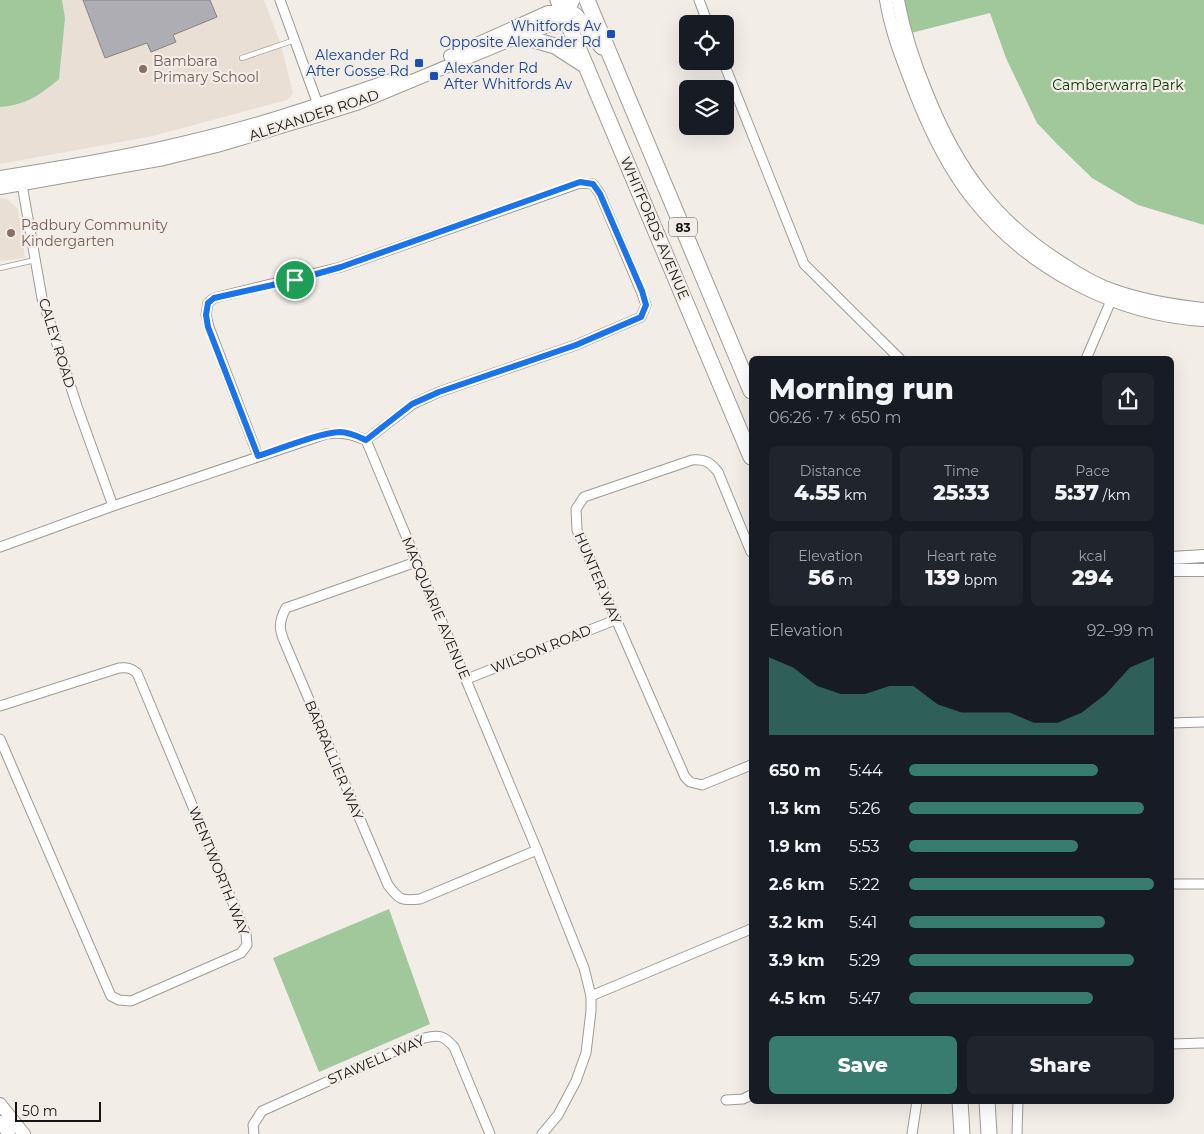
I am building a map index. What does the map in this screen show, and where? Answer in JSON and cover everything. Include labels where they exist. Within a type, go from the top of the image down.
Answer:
[{"type":"main road","name":"WHITFORDS AVENUE","points":[[588,0],[749,386]]},
{"type":"main road","name":"WHITFORDS AVENUE","points":[[564,4],[586,66],[749,452]]},
{"type":"main road","points":[[564,4],[614,63]]},
{"type":"main road","points":[[520,36],[555,46],[586,66]]},
{"type":"main road","points":[[960,1104],[962,1134]]},
{"type":"main road","points":[[987,1104],[988,1134]]},
{"type":"street","points":[[280,0],[320,109]]},
{"type":"street","points":[[698,0],[704,15]]},
{"type":"street","points":[[886,0],[896,41],[920,106],[947,161],[972,198],[998,228],[1037,260],[1089,291],[1172,306],[1204,309]]},
{"type":"street","points":[[898,0],[903,26],[913,59],[939,124],[958,158],[982,194],[1003,218],[1030,242],[1113,295],[1168,316],[1204,320]]},
{"type":"street","name":"ALEXANDER ROAD","points":[[320,109],[359,103],[520,36],[554,24],[564,4]]},
{"type":"street","name":"ALEXANDER ROAD","points":[[0,177],[21,179],[164,159],[216,146],[320,109],[407,75],[564,4]]},
{"type":"street","points":[[727,70],[804,264],[897,356]]},
{"type":"street","name":"ALEXANDER ROAD","points":[[0,188],[21,179]]},
{"type":"street","name":"CALEY ROAD","points":[[21,179],[42,298],[113,506]]},
{"type":"street","points":[[0,547],[113,506],[326,434],[341,432],[366,440],[412,404],[439,392],[576,345],[641,317],[646,305],[642,291],[600,194],[593,184],[580,182],[341,267],[295,280],[214,298],[208,303],[206,315],[208,327],[258,456]]},
{"type":"street","points":[[1087,356],[1113,295]]},
{"type":"street","name":"MACQUARIE AVENUE","points":[[366,440],[467,679],[584,968],[591,996],[586,1053],[576,1081],[558,1116],[542,1134]]},
{"type":"street","name":"HUNTER WAY","points":[[749,547],[718,472],[711,463],[702,459],[692,460],[584,497],[576,509],[577,530],[685,777],[690,782],[702,785],[749,766]]},
{"type":"street","points":[[1174,558],[1204,556]]},
{"type":"street","name":"BARRALLIER WAY","points":[[416,562],[286,608],[281,618],[280,628],[290,655],[388,885],[398,898],[407,901],[420,899],[537,850]]},
{"type":"street","points":[[1174,570],[1204,570]]},
{"type":"street","name":"WILSON ROAD","points":[[467,679],[615,620]]},
{"type":"street","name":"WENTWORTH WAY","points":[[0,706],[119,668],[125,667],[137,673],[246,934],[247,945],[241,953],[131,1001],[119,1000],[111,996],[0,739]]},
{"type":"street","points":[[1174,723],[1204,722]]},
{"type":"street","points":[[1174,884],[1204,884]]},
{"type":"street","points":[[591,996],[749,930]]},
{"type":"street","name":"STAWELL WAY","points":[[254,1134],[253,1125],[262,1111],[407,1046],[435,1036],[446,1038],[454,1047],[490,1134]]},
{"type":"street","points":[[1174,1044],[1204,1043]]},
{"type":"street","points":[[726,1100],[743,1099],[749,1096]]},
{"type":"street","points":[[0,1104],[24,1134]]},
{"type":"street","points":[[912,1134],[917,1104]]},
{"type":"street","points":[[1017,1134],[1018,1104]]},
{"type":"street","points":[[0,1122],[9,1134]]},
{"type":"lane","points":[[242,58],[296,40]]},
{"type":"lane","points":[[0,268],[35,260]]},
{"type":"shaded area","name":"Bambara Primary School","points":[[0,0],[264,0],[281,45],[293,94],[287,100],[153,136],[0,164]]},
{"type":"shaded area","name":"Padbury Community Kindergarten","points":[[0,198],[7,199],[18,209],[25,258],[0,261]]},
{"type":"green space","points":[[0,0],[62,0],[65,18],[59,79],[32,98],[18,104],[0,107]]},
{"type":"green space","name":"Camberwarra Park","points":[[903,0],[1204,0],[1204,225],[1138,205],[1092,178],[1057,144],[1037,123],[1006,58],[990,13],[911,33]]},
{"type":"green space","points":[[389,909],[430,1024],[319,1072],[273,958]]},
{"type":"building","points":[[83,0],[210,0],[217,17],[173,35],[176,42],[151,52],[147,43],[105,58]]},
{"type":"place","name":"Whitfords Av Opposite Alexander Rd","points":[[611,34]]},
{"type":"place","name":"Alexander Rd After Gosse Rd","points":[[419,63]]},
{"type":"place","name":"Bambara Primary School","points":[[143,69]]},
{"type":"place","name":"Alexander Rd After Whitfords Av","points":[[434,76]]},
{"type":"place","name":"Padbury Community Kindergarten","points":[[11,233]]},
{"type":"route","points":[[580,182],[593,184],[600,194],[642,291],[646,305],[641,317],[576,345],[439,392],[412,404],[366,440],[341,432],[326,434],[258,456],[208,327],[206,315],[208,303],[214,298],[295,280],[373,256],[580,182]]}]
